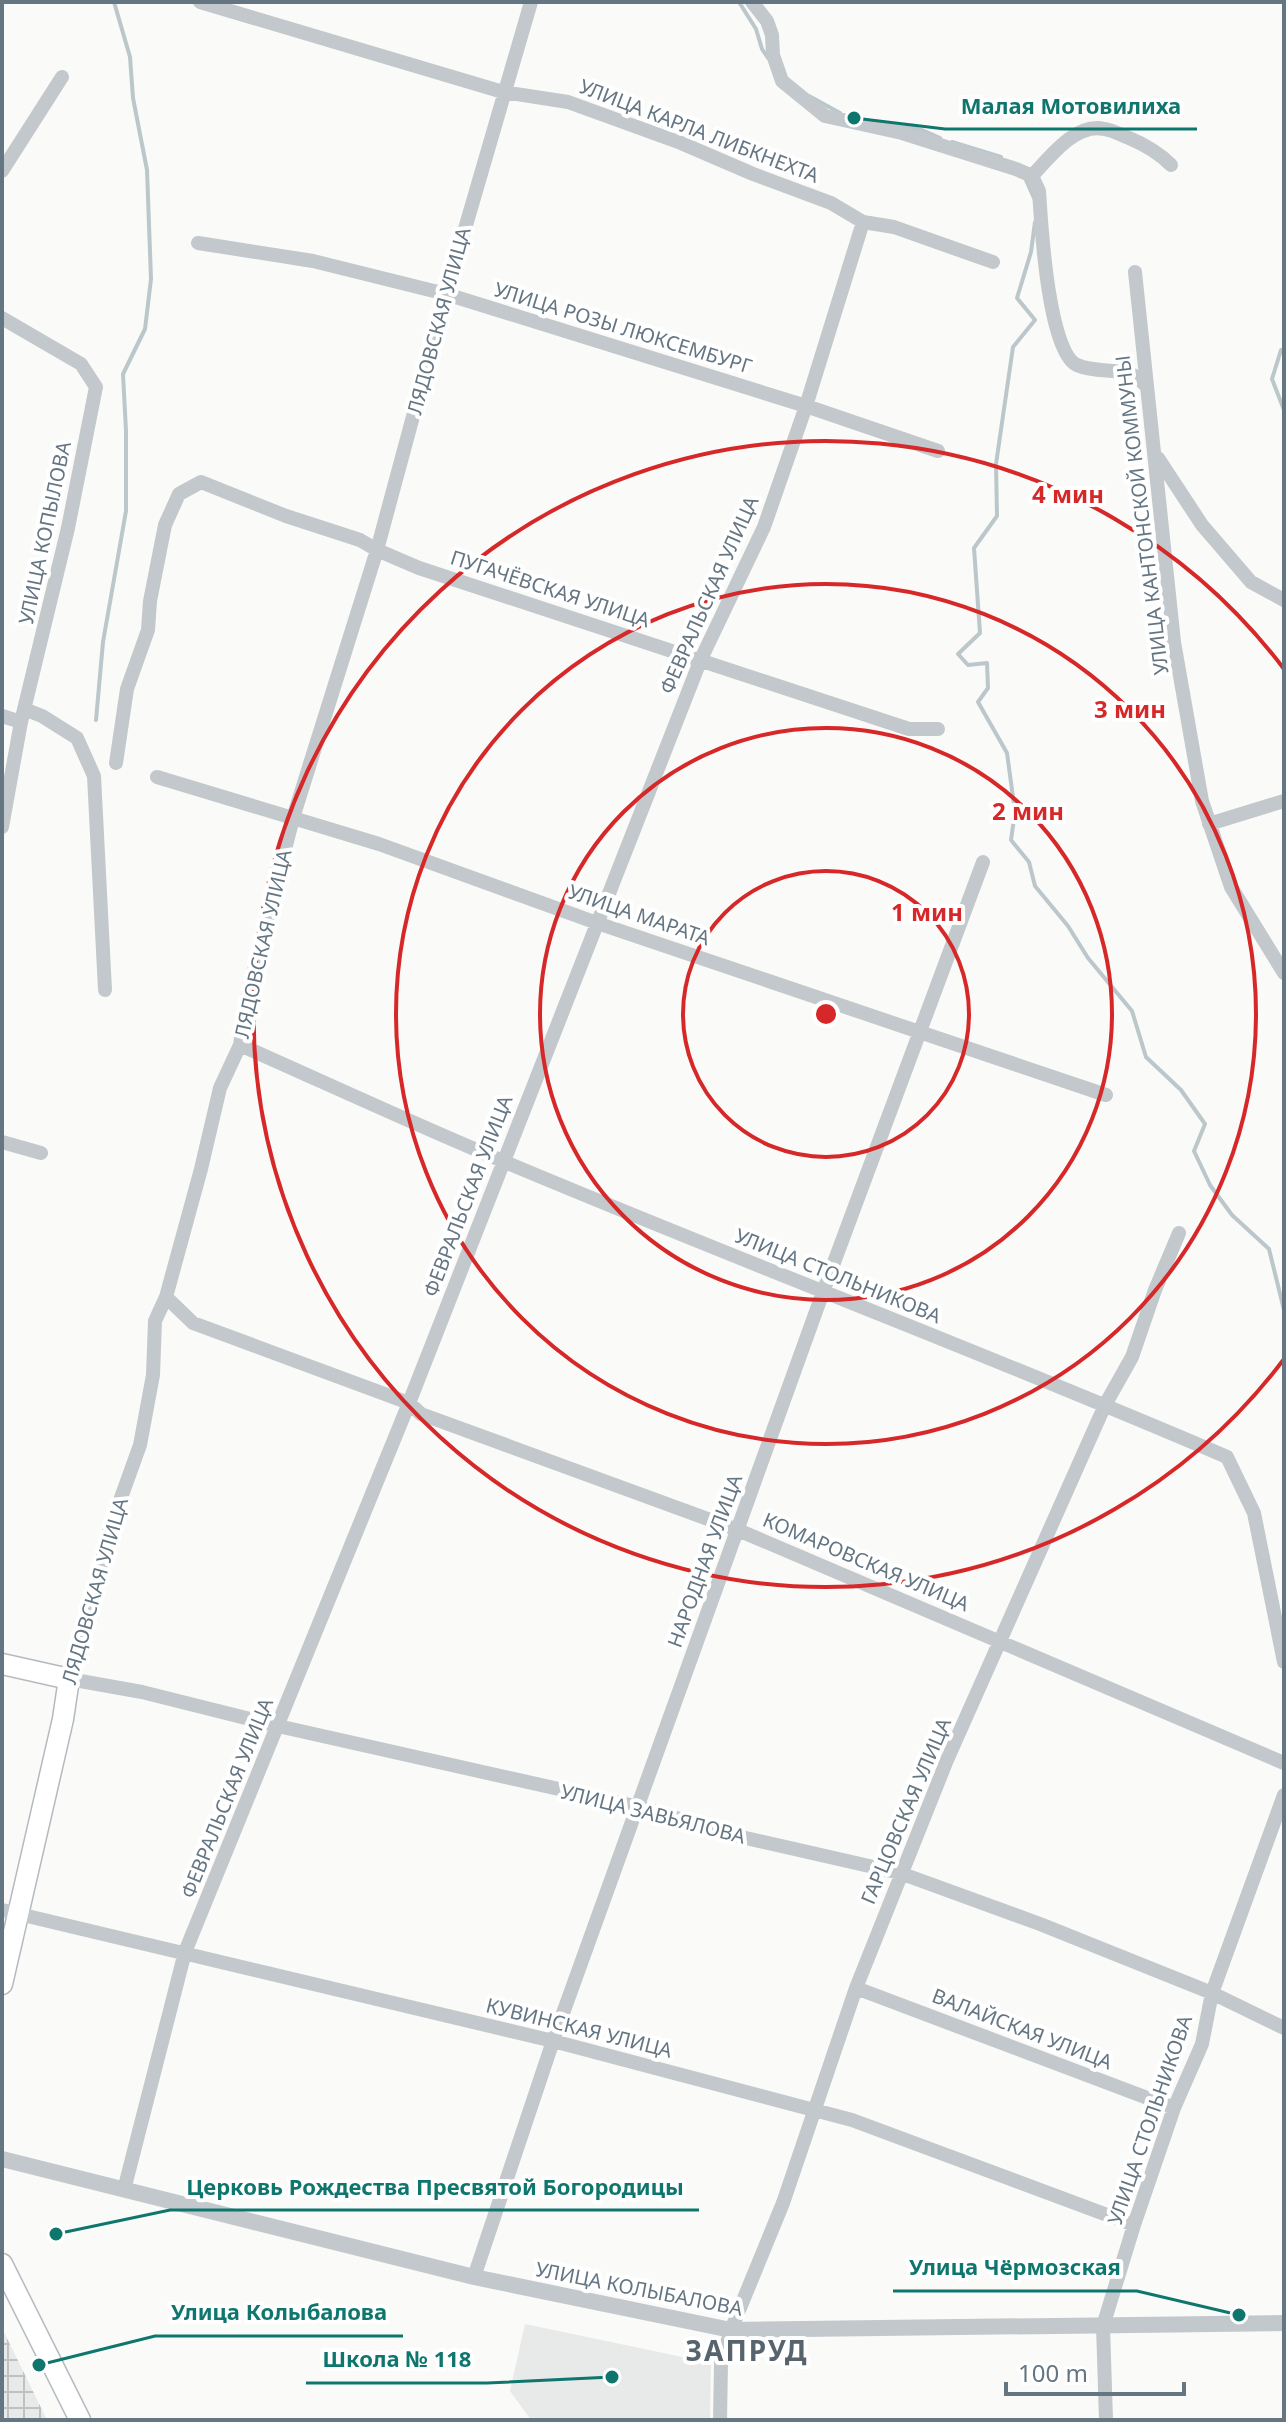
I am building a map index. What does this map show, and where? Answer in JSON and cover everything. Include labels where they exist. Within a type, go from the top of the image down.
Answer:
[{"type":"main road","name":"УЛИЦА ЗАВЬЯЛОВА","points":[[2,1664],[69,1679]]},
{"type":"main road","name":"ЛЯДОВСКАЯ УЛИЦА","points":[[2,1984],[10,1912],[63,1719],[69,1679]]},
{"type":"main road","points":[[2,2264],[80,2420]]},
{"type":"street","name":"УЛИЦА КАРЛА ЛИБКНЕХТА","points":[[200,2],[503,92],[568,102],[831,203],[863,222],[894,227],[993,262]]},
{"type":"street","name":"ЛЯДОВСКАЯ УЛИЦА","points":[[69,1679],[83,1639],[108,1534],[140,1445],[153,1375],[155,1321],[166,1297],[220,1088],[240,1045],[248,994],[293,818],[377,550],[446,294],[531,2]]},
{"type":"street","points":[[752,2],[767,21],[772,35],[773,55],[782,81],[825,116],[902,133],[1032,176],[1039,191],[1048,296],[1070,360],[1089,368],[1132,374],[1147,387]]},
{"type":"street","points":[[2,171],[62,77]]},
{"type":"street","points":[[1032,176],[1080,132],[1102,127],[1159,152],[1171,165]]},
{"type":"street","name":"ФЕВРАЛЬСКАЯ УЛИЦА","points":[[124,2190],[185,1952],[409,1403],[701,659],[764,527],[806,406],[863,222]]},
{"type":"street","name":"УЛИЦА РОЗЫ ЛЮКСЕМБУРГ","points":[[198,243],[313,261],[446,294],[806,406],[938,451]]},
{"type":"street","name":"УЛИЦА КАНТОНСКОЙ КОММУНЫ","points":[[1135,272],[1174,642],[1202,801],[1231,887],[1284,973]]},
{"type":"street","name":"УЛИЦА КОПЫЛОВА","points":[[2,318],[81,364],[96,387],[68,528],[23,716],[2,827]]},
{"type":"street","points":[[1156,454],[1202,525],[1251,582],[1284,600]]},
{"type":"street","name":"ПУГАЧЁВСКАЯ УЛИЦА","points":[[116,763],[127,689],[148,630],[150,601],[165,525],[179,494],[201,482],[286,516],[360,540],[419,568],[909,729],[938,729]]},
{"type":"street","points":[[2,716],[42,716],[77,738],[94,776],[105,990]]},
{"type":"street","name":"УЛИЦА МАРАТА","points":[[157,777],[379,844],[597,923],[1106,1095]]},
{"type":"street","points":[[1209,824],[1284,801]]},
{"type":"street","name":"НАРОДНАЯ УЛИЦА","points":[[474,2277],[553,2041],[823,1292],[983,862]]},
{"type":"street","name":"УЛИЦА СТОЛЬНИКОВА","points":[[240,1045],[502,1161],[1227,1457],[1254,1513],[1284,1662]]},
{"type":"street","points":[[2,1142],[41,1153]]},
{"type":"street","name":"ГАРЦОВСКАЯ УЛИЦА","points":[[720,2420],[721,2363],[731,2330],[783,2203],[856,1988],[900,1873],[1105,1405],[1132,1357],[1179,1233]]},
{"type":"street","name":"КОМАРОВСКАЯ УЛИЦА","points":[[166,1297],[193,1323],[409,1403],[421,1414],[738,1530],[1284,1763]]},
{"type":"street","name":"УЛИЦА ЗАВЬЯЛОВА","points":[[69,1679],[142,1692],[278,1726],[639,1807],[737,1836],[900,1873],[1040,1924],[1212,1993],[1284,2028]]},
{"type":"street","name":"УЛИЦА СТОЛЬНИКОВА","points":[[1106,2420],[1103,2326],[1174,2108],[1202,2044],[1212,1993],[1284,1795]]},
{"type":"street","name":"КУВИНСКАЯ УЛИЦА","points":[[10,1912],[553,2041],[852,2120],[1134,2225]]},
{"type":"street","name":"ВАЛАЙСКАЯ УЛИЦА","points":[[856,1988],[1174,2108]]},
{"type":"street","name":"УЛИЦА КОЛЫБАЛОВА","points":[[2,2159],[474,2277],[731,2330],[1284,2323]]},
{"type":"shaded area","points":[[525,2324],[711,2363],[710,2420],[531,2420],[510,2391]]},
{"type":"shaded area","points":[[2,2328],[47,2420],[2,2420]]},
{"type":"waterway","points":[[96,720],[103,642],[126,511],[123,374],[145,329],[151,279],[147,170],[133,98],[130,57],[114,2]]},
{"type":"waterway","points":[[739,2],[756,29],[768,58]]},
{"type":"waterway","points":[[809,96],[840,113]]},
{"type":"waterway","points":[[891,124],[922,130],[940,138]]},
{"type":"waterway","points":[[952,142],[1001,157]]},
{"type":"waterway","points":[[1026,180],[1034,198]]},
{"type":"waterway","points":[[1035,222],[1031,252],[1017,298],[1035,320],[1013,347],[996,464],[997,516],[974,548],[980,633],[958,654],[968,665],[987,663],[988,688],[978,702],[1007,753],[1015,812],[1011,840],[1029,862],[1035,886],[1132,1011],[1146,1057],[1181,1090],[1205,1124],[1194,1151],[1210,1185],[1232,1215],[1269,1249],[1284,1310]]},
{"type":"waterway","points":[[1281,350],[1272,379],[1284,410]]},
{"type":"place","name":"Малая Мотовилиха","points":[[854,118]]},
{"type":"place","name":"Церковь Рождества Пресвятой Богородицы","points":[[56,2234]]},
{"type":"place","name":"Улица Чёрмозская","points":[[1239,2315]]},
{"type":"place","name":"Улица Колыбалова","points":[[39,2365]]},
{"type":"place","name":"Школа № 118","points":[[612,2377]]},
{"type":"district","name":"ЗАПРУД","points":[[747,2351]]}]
